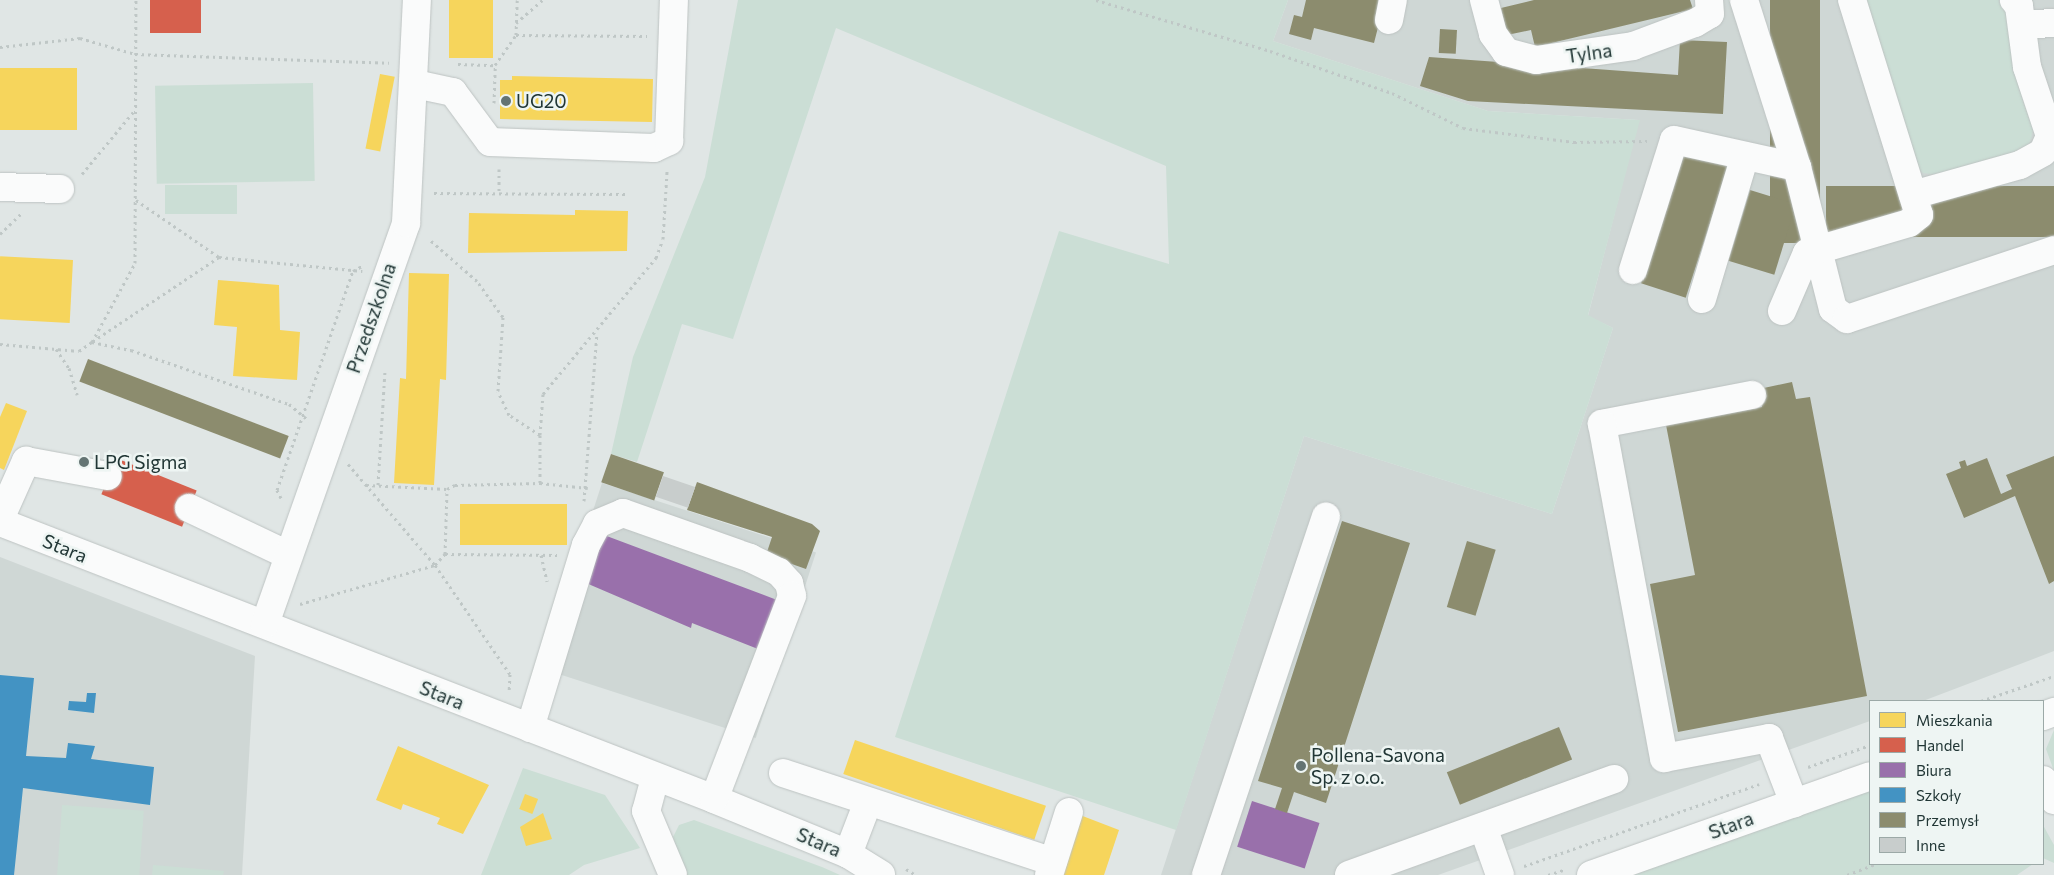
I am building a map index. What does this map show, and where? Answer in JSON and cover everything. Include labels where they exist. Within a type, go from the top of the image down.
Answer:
[{"type":"street","name":"Przedszkolna","points":[[265,624],[330,436],[377,268],[406,223],[415,84],[417,0]]},
{"type":"street","points":[[415,84],[453,92],[490,142],[654,148],[669,141],[671,36],[674,0]]},
{"type":"street","name":"Tylna","points":[[1484,0],[1493,34],[1506,52],[1536,60],[1633,46],[1695,23],[1710,14],[1709,0]]},
{"type":"street","points":[[1744,0],[1797,167],[1833,309],[1847,318],[2054,250]]},
{"type":"street","points":[[1782,312],[1799,263],[1817,248],[1910,222],[1920,215],[1852,0]]},
{"type":"street","points":[[1914,195],[2020,165],[2048,151],[2050,136],[2031,76],[2019,12],[2054,23]]},
{"type":"street","points":[[2031,76],[2054,101]]},
{"type":"street","points":[[1633,270],[1674,140],[1797,167]]},
{"type":"street","points":[[1702,299],[1745,156]]},
{"type":"street","points":[[0,188],[60,189]]},
{"type":"street","points":[[1752,394],[1602,424],[1664,758],[1769,738],[1794,803]]},
{"type":"street","points":[[0,521],[26,460],[108,476]]},
{"type":"street","points":[[190,508],[288,555]]},
{"type":"street","points":[[519,724],[586,545],[597,524],[622,513],[750,558],[779,572],[789,583],[792,596],[714,799]]},
{"type":"street","points":[[1207,875],[1326,517]]},
{"type":"street","name":"Stara","points":[[0,521],[655,778],[714,799],[848,854],[881,875]]},
{"type":"street","points":[[783,774],[868,802],[1051,869],[1069,812]]},
{"type":"street","name":"Stara","points":[[1591,875],[1869,776]]},
{"type":"street","points":[[655,778],[646,812],[673,875]]},
{"type":"street","points":[[1349,875],[1614,779]]},
{"type":"street","points":[[2044,782],[2054,800]]},
{"type":"street","points":[[848,854],[868,802]]},
{"type":"street","points":[[1483,827],[1499,874]]},
{"type":"path","points":[[92,342],[135,263],[136,0]]},
{"type":"path","points":[[451,64],[495,65],[516,35],[516,0]]},
{"type":"path","points":[[516,23],[542,0]]},
{"type":"path","points":[[1096,0],[1270,51],[1392,93],[1463,128],[1574,142],[1674,140]]},
{"type":"path","points":[[516,35],[671,36]]},
{"type":"path","points":[[0,46],[80,38],[135,54],[371,64]]},
{"type":"path","points":[[86,171],[135,109]]},
{"type":"path","points":[[540,483],[540,435],[543,394],[656,258],[663,239],[669,141]]},
{"type":"path","points":[[499,172],[499,193]]},
{"type":"path","points":[[448,193],[626,194]]},
{"type":"path","points":[[136,200],[219,258],[354,271],[377,268]]},
{"type":"path","points":[[406,223],[450,256],[498,306],[505,328],[498,380],[502,404],[520,425],[540,435]]},
{"type":"path","points":[[0,344],[79,351],[219,258]]},
{"type":"path","points":[[354,271],[377,268]]},
{"type":"path","points":[[285,508],[277,490],[354,271]]},
{"type":"path","points":[[92,342],[130,350],[289,404],[303,418],[330,436],[366,485],[435,566],[510,674],[519,724]]},
{"type":"path","points":[[56,349],[68,368],[76,395]]},
{"type":"path","points":[[378,485],[385,358]]},
{"type":"path","points":[[366,485],[447,489],[455,485],[540,483],[588,488]]},
{"type":"path","points":[[265,624],[290,607],[435,566],[445,554],[447,489]]},
{"type":"path","points":[[445,554],[567,555]]},
{"type":"path","points":[[1984,700],[2054,676]]},
{"type":"path","points":[[1499,874],[1869,745]]},
{"type":"path","points":[[1847,875],[1873,865]]},
{"type":"shaded area","points":[[1288,0],[2054,0],[2054,651],[1926,700],[1869,700],[1869,721],[1438,875],[1161,875],[1304,436],[1552,514],[1613,328],[1588,316],[1639,120],[1488,111],[1273,41]]},
{"type":"shaded area","points":[[602,483],[816,553],[756,738],[542,668]]},
{"type":"shaded area","points":[[0,557],[255,656],[242,875],[0,875]]},
{"type":"green space","points":[[738,0],[1288,0],[1273,41],[1488,111],[1640,120],[1588,315],[1613,328],[1552,514],[1304,436],[1176,830],[895,737],[1059,231],[1169,264],[1166,166],[836,28],[733,339],[682,324],[637,462],[611,454],[633,357],[705,177]]},
{"type":"green space","points":[[1863,0],[1999,0],[2013,25],[2034,128],[2029,144],[2012,155],[1940,175],[1923,173],[1913,163]]},
{"type":"green space","points":[[313,83],[315,181],[157,184],[155,86]]},
{"type":"green space","points":[[165,185],[237,185],[237,214],[165,214]]},
{"type":"green space","points":[[2054,730],[2054,771],[2046,749]]},
{"type":"green space","points":[[523,768],[605,795],[640,848],[584,865],[569,875],[481,875]]},
{"type":"green space","points":[[1869,787],[1869,865],[2032,865],[2017,875],[1626,875]]},
{"type":"green space","points":[[62,805],[144,811],[139,875],[57,875]]},
{"type":"green space","points":[[694,820],[840,875],[684,875],[673,837],[679,825]]},
{"type":"green space","points":[[2044,827],[2054,845],[2054,863],[2044,858]]},
{"type":"green space","points":[[153,865],[224,871],[223,875],[152,875]]},
{"type":"building: Mieszkania","points":[[449,0],[493,0],[493,58],[449,58]]},
{"type":"building: Mieszkania","points":[[0,68],[77,68],[77,130],[0,130]]},
{"type":"building: Mieszkania","points":[[380,74],[395,77],[380,151],[365,149]]},
{"type":"building: Mieszkania","points":[[512,76],[653,79],[652,122],[500,119],[500,80],[512,80]]},
{"type":"building: Mieszkania","points":[[575,210],[628,211],[627,251],[468,253],[469,213],[575,215]]},
{"type":"building: Mieszkania","points":[[0,256],[73,260],[70,323],[0,319]]},
{"type":"building: Mieszkania","points":[[409,273],[449,274],[446,380],[440,379],[434,485],[394,483],[400,378],[406,379]]},
{"type":"building: Mieszkania","points":[[218,280],[279,285],[280,330],[300,332],[297,380],[233,376],[237,327],[214,325]]},
{"type":"building: Mieszkania","points":[[6,403],[27,411],[4,470],[0,468],[0,417]]},
{"type":"building: Mieszkania","points":[[460,504],[567,504],[567,545],[460,545]]},
{"type":"building: Mieszkania","points":[[855,740],[1046,806],[1034,840],[843,774]]},
{"type":"building: Mieszkania","points":[[398,746],[489,785],[463,834],[437,824],[440,818],[403,804],[401,810],[376,800]]},
{"type":"building: Mieszkania","points":[[525,794],[538,799],[532,814],[519,809]]},
{"type":"building: Mieszkania","points":[[543,813],[552,839],[526,846],[520,827]]},
{"type":"building: Mieszkania","points":[[1080,815],[1119,830],[1104,875],[1060,875]]},
{"type":"building: Handel","points":[[150,0],[201,0],[201,33],[150,33]]},
{"type":"building: Handel","points":[[116,458],[197,491],[182,527],[101,494]]},
{"type":"building: Biura","points":[[604,535],[777,600],[758,649],[692,623],[691,628],[586,583]]},
{"type":"building: Biura","points":[[1252,801],[1320,823],[1305,869],[1237,847]]},
{"type":"building: Szkoły","points":[[0,675],[34,678],[26,756],[66,758],[68,743],[95,746],[91,759],[154,767],[150,805],[23,788],[14,875],[0,875]]},
{"type":"building: Szkoły","points":[[87,693],[96,693],[94,713],[68,710],[69,701],[86,702]]},
{"type":"building: Przemysł","points":[[1306,0],[1385,0],[1374,43],[1314,28],[1311,40],[1289,34],[1294,15],[1302,17]]},
{"type":"building: Przemysł","points":[[1534,0],[1690,0],[1693,9],[1535,47],[1531,30],[1507,35],[1501,8]]},
{"type":"building: Przemysł","points":[[1770,0],[1820,0],[1820,243],[1770,243]]},
{"type":"building: Przemysł","points":[[1440,29],[1457,30],[1456,54],[1439,53]]},
{"type":"building: Przemysł","points":[[1680,40],[1727,42],[1723,114],[1468,101],[1420,86],[1429,57],[1678,75]]},
{"type":"building: Przemysł","points":[[1684,151],[1729,166],[1686,298],[1641,283]]},
{"type":"building: Przemysł","points":[[1826,186],[2054,186],[2054,237],[1826,237]]},
{"type":"building: Przemysł","points":[[1750,190],[1796,204],[1774,275],[1728,261]]},
{"type":"building: Przemysł","points":[[88,359],[289,436],[280,458],[79,381]]},
{"type":"building: Przemysł","points":[[1792,382],[1796,399],[1810,397],[1867,696],[1678,732],[1650,584],[1695,575],[1666,425],[1762,407],[1759,389]]},
{"type":"building: Przemysł","points":[[611,454],[664,472],[654,501],[601,482]]},
{"type":"building: Przemysł","points":[[2054,456],[2054,581],[2049,584],[2015,496],[1964,518],[1946,474],[1961,468],[1959,462],[1965,460],[1967,466],[1987,458],[2001,494],[2012,489],[2006,475]]},
{"type":"building: Przemysł","points":[[697,482],[812,524],[820,531],[806,569],[766,555],[772,537],[687,510]]},
{"type":"building: Przemysł","points":[[1342,521],[1410,543],[1326,803],[1294,792],[1287,813],[1275,809],[1282,788],[1258,781]]},
{"type":"building: Przemysł","points":[[1467,541],[1496,550],[1476,616],[1447,607]]},
{"type":"building: Przemysł","points":[[1559,727],[1572,759],[1460,805],[1447,772]]},
{"type":"building: Inne","points":[[663,476],[695,487],[688,508],[656,497]]},
{"type":"place","name":"UG20","points":[[506,101]]},
{"type":"place","name":"LPG Sigma","points":[[84,462]]},
{"type":"place","name":"Pollena-Savona Sp. z o.o.","points":[[1301,766]]}]
